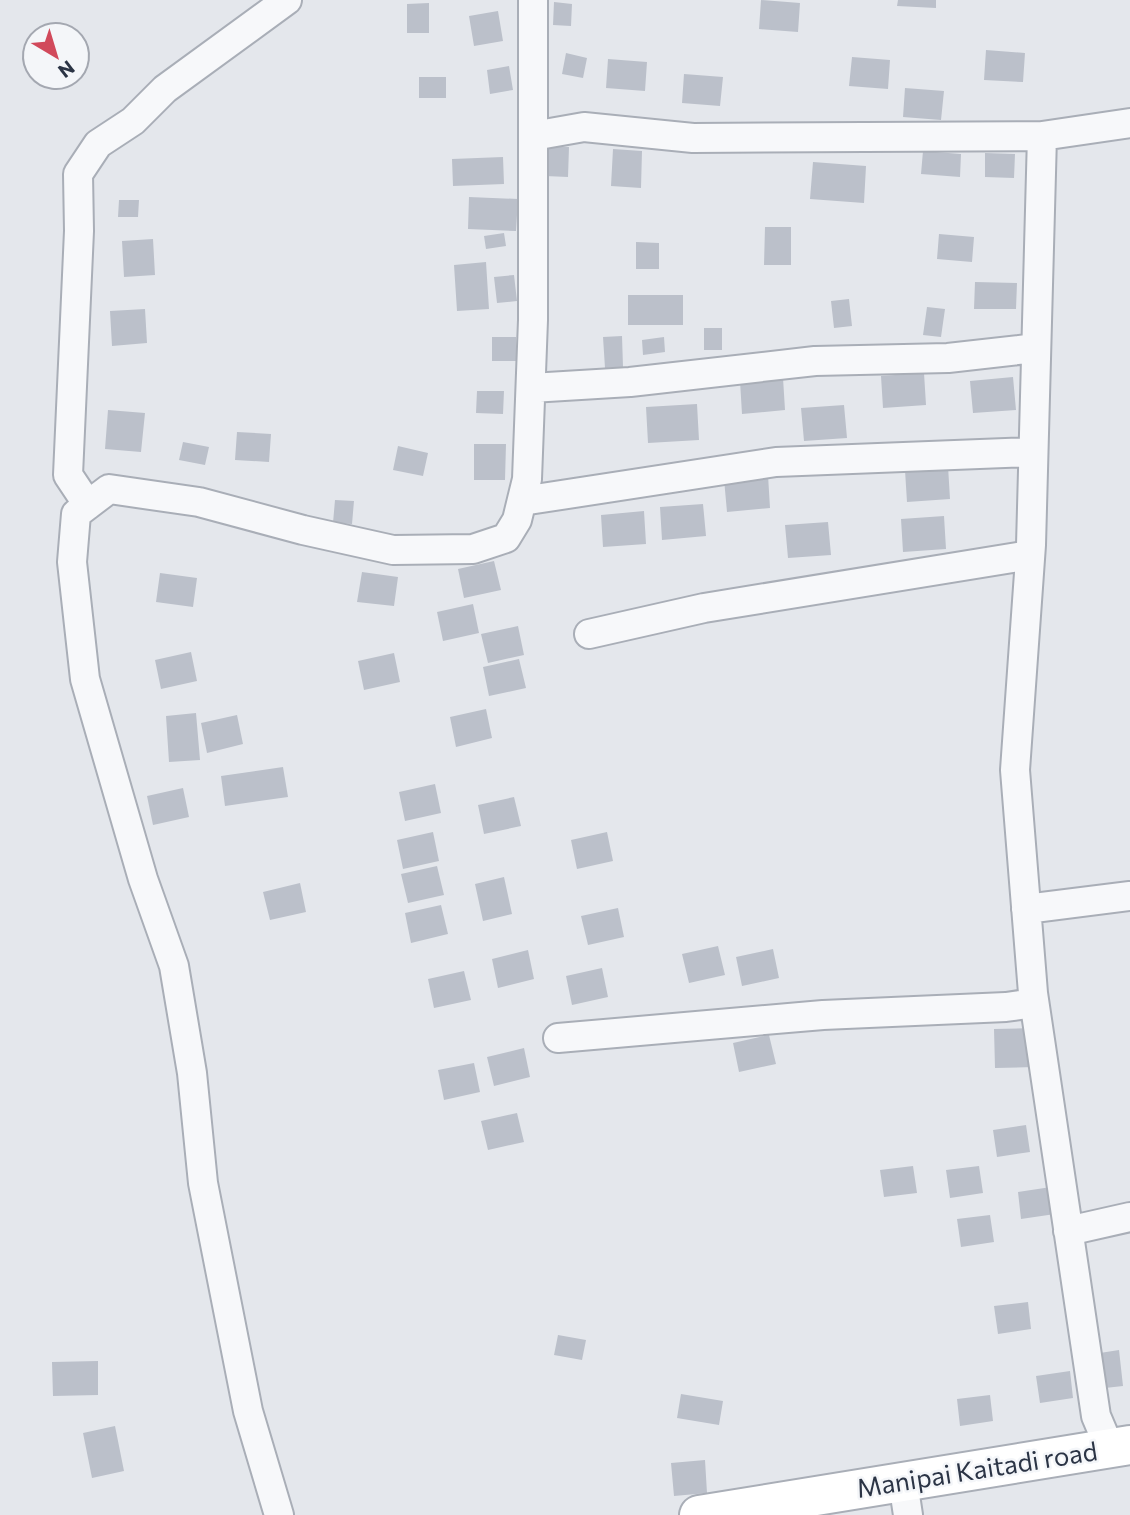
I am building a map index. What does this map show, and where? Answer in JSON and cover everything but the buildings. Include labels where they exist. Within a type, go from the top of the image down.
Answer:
[{"type":"main road","name":"Manipai Kaitadi road","points":[[699,1515],[905,1499],[1120,1447]]},
{"type":"street","points":[[88,505],[68,475],[79,232],[78,174],[98,145],[133,121],[165,89],[287,0]]},
{"type":"street","points":[[279,1515],[248,1411],[202,1183],[192,1073],[174,966],[143,879],[85,679],[72,562],[76,514],[108,489],[199,502],[303,530],[393,550],[473,549],[506,538],[517,520],[527,479],[531,388],[533,0]]},
{"type":"street","points":[[533,136],[584,127],[693,138],[1042,136],[1130,123]]},
{"type":"street","points":[[1042,136],[1030,555],[1015,770],[1034,1003],[1096,1416],[1120,1447]]},
{"type":"street","points":[[531,388],[630,382],[815,361],[948,358],[1036,348]]},
{"type":"street","points":[[522,501],[776,462],[1033,452]]},
{"type":"street","points":[[589,634],[704,608],[1030,555]]},
{"type":"street","points":[[1026,909],[1130,896]]},
{"type":"street","points":[[558,1038],[823,1015],[1006,1007],[1034,1003]]},
{"type":"street","points":[[1068,1231],[1130,1217]]}]
